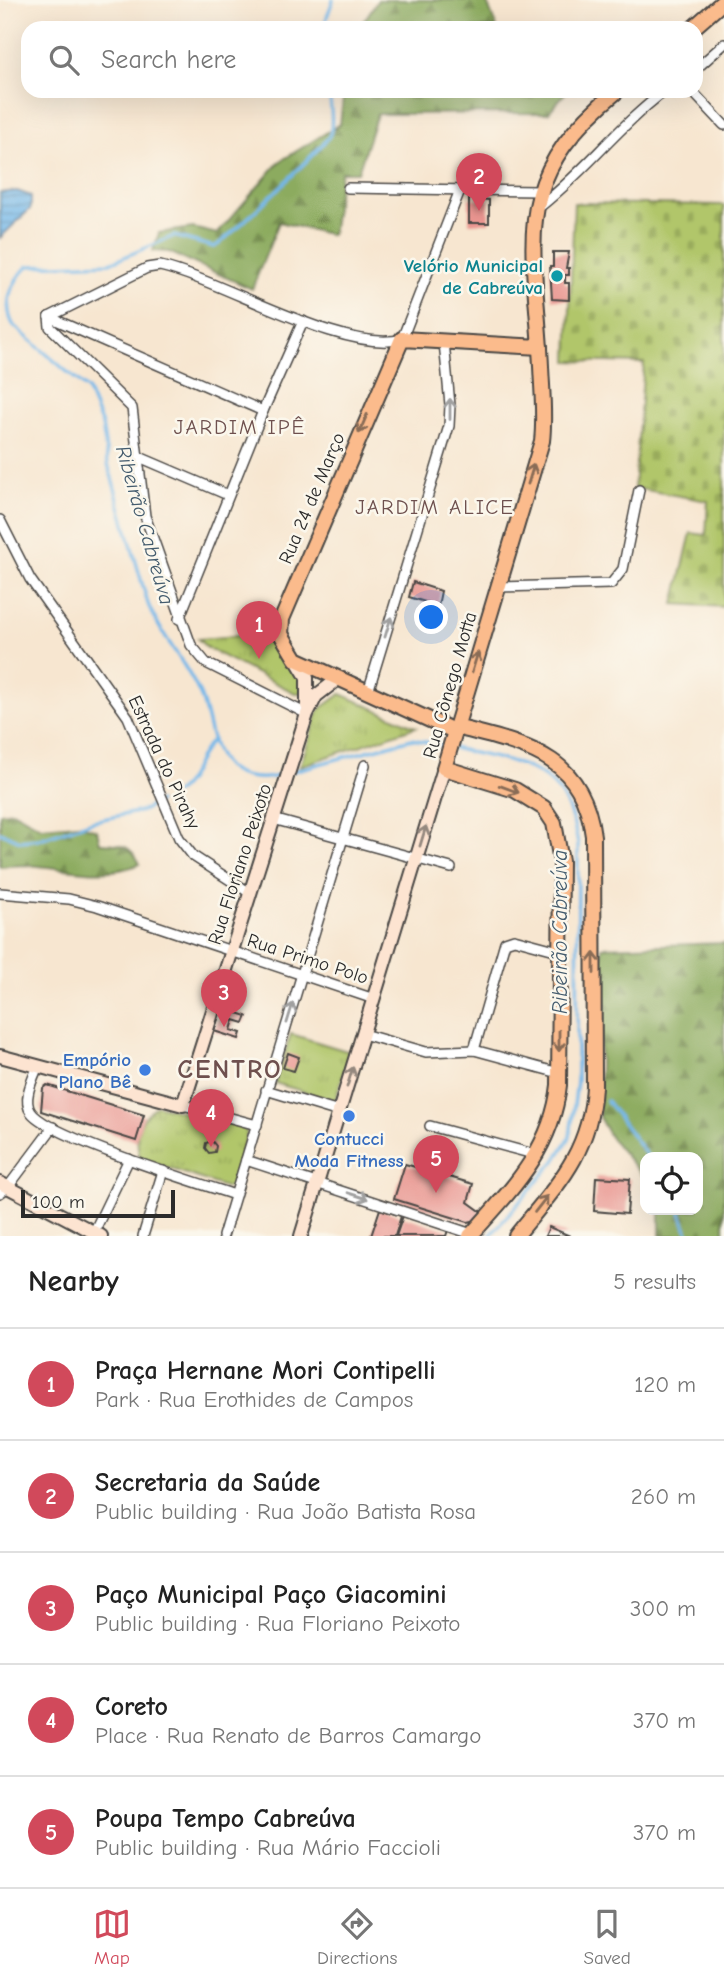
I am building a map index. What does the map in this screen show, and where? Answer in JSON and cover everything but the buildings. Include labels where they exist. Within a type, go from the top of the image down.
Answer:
[{"type":"main road","points":[[700,21],[724,1]]},
{"type":"main road","name":"Rua Cônego Motta","points":[[446,762],[542,441],[544,414],[532,252],[539,191],[567,139],[591,112],[608,98]]},
{"type":"main road","points":[[402,339],[540,347]]},
{"type":"main road","name":"Rua 24 de Março","points":[[402,339],[364,422],[282,619],[281,634],[296,659],[313,673],[338,679],[454,732],[530,749],[557,762],[575,781],[587,802],[593,836],[594,1087],[590,1125],[575,1160],[516,1236]]},
{"type":"main road","points":[[446,762],[515,790],[544,808],[554,823],[561,861],[559,1073],[554,1116],[537,1155],[526,1172],[471,1235]]},
{"type":"street","points":[[703,63],[724,44]]},
{"type":"street","points":[[536,211],[656,98]]},
{"type":"street","points":[[699,98],[724,125]]},
{"type":"street","points":[[348,188],[539,191]]},
{"type":"street","name":"Rua 24 de Março","points":[[402,339],[460,190]]},
{"type":"street","points":[[49,317],[147,268],[160,266],[303,321],[386,344],[402,339]]},
{"type":"street","points":[[49,317],[263,411]]},
{"type":"street","points":[[49,317],[50,327],[127,399],[132,408],[145,516],[179,620],[191,645],[206,663],[307,714]]},
{"type":"street","points":[[179,620],[228,495],[303,321]]},
{"type":"street","points":[[368,692],[449,426],[450,405],[444,341]]},
{"type":"street","points":[[137,456],[228,495]]},
{"type":"street","points":[[498,587],[611,584],[623,569],[639,491]]},
{"type":"street","name":"Estrada do Pirahy","points":[[0,520],[30,579],[128,717],[179,838],[193,856],[250,893]]},
{"type":"street","points":[[307,714],[313,673]]},
{"type":"street","points":[[307,714],[316,696],[338,679]]},
{"type":"street","name":"Rua Floriano Peixoto","points":[[183,1105],[307,714]]},
{"type":"street","name":"Rua Cônego Motta","points":[[301,1236],[446,762]]},
{"type":"street","points":[[223,1236],[365,765]]},
{"type":"street","points":[[274,819],[450,868]]},
{"type":"street","name":"Rua Primo Polo","points":[[0,893],[69,899],[374,999]]},
{"type":"street","points":[[474,1050],[505,942],[514,939],[559,951]]},
{"type":"street","points":[[363,1034],[426,1052],[474,1050],[559,1073]]},
{"type":"street","points":[[0,1056],[257,1125]]},
{"type":"street","points":[[38,1066],[29,1093],[29,1109],[32,1115],[53,1127],[129,1159],[235,1195]]},
{"type":"street","points":[[266,1090],[339,1112]]},
{"type":"street","points":[[430,1126],[537,1155]]},
{"type":"street","points":[[53,1127],[3,1188],[95,1235],[129,1159]]},
{"type":"street","points":[[246,1160],[471,1235]]},
{"type":"street","points":[[143,1236],[163,1171]]},
{"type":"green space","points":[[378,0],[486,0],[494,21],[364,21]]},
{"type":"green space","points":[[343,98],[561,98],[548,113],[377,114],[358,172],[341,172],[332,235],[279,222],[252,289],[169,252],[153,251],[159,233],[193,228],[217,234],[279,162],[340,124]]},
{"type":"green space","points":[[574,203],[724,205],[724,607],[674,604],[691,533],[706,535],[708,501],[634,488],[644,363],[568,361]]},
{"type":"green space","points":[[274,633],[277,643],[302,677],[301,693],[295,693],[207,648],[198,639]]},
{"type":"green space","points":[[341,694],[416,727],[300,766],[319,710]]},
{"type":"green space","points":[[12,811],[41,827],[78,824],[97,830],[100,843],[124,846],[133,852],[140,864],[105,871],[18,865],[0,867],[0,813]]},
{"type":"green space","points":[[724,943],[724,1236],[660,1236],[660,1215],[703,1215],[703,1152],[640,1152],[640,1173],[610,1137],[599,1117],[602,947]]},
{"type":"green space","points":[[291,1034],[350,1052],[335,1101],[275,1083]]},
{"type":"green space","points":[[157,1105],[243,1127],[247,1133],[231,1186],[227,1188],[140,1158],[137,1142],[139,1128],[145,1116]]},
{"type":"water","points":[[17,191],[31,196],[31,208],[0,238],[0,193]]},
{"type":"waterway","name":"Ribeirão Cabreúva","points":[[326,21],[333,0]]},
{"type":"waterway","name":"Ribeirão Cabreúva","points":[[283,775],[269,778],[246,777],[232,771],[221,760],[213,743],[201,697],[148,604],[108,464],[102,425],[87,389],[14,326],[10,318],[9,302],[17,279],[28,266],[110,263],[174,236],[214,247],[275,192],[325,141],[332,124],[330,98]]},
{"type":"waterway","name":"Ribeirão Cabreúva","points":[[293,771],[412,739],[445,746]]},
{"type":"waterway","points":[[172,795],[185,784],[213,740]]},
{"type":"waterway","name":"Ribeirão Cabreúva","points":[[453,748],[519,764],[550,782],[562,797],[578,844],[577,1081],[570,1137],[555,1161],[490,1236]]},
{"type":"waterway","points":[[0,832],[20,841],[40,839],[93,821],[142,811],[158,802]]},
{"type":"waterway","points":[[607,1101],[644,1152]]},
{"type":"waterway","points":[[682,1215],[689,1236]]},
{"type":"place","name":"Secretaria da Saúde","points":[[479,211]]},
{"type":"place","name":"Velório Municipal de Cabreúva","points":[[557,276]]},
{"type":"place","name":"Praça Hernane Mori Contipelli","points":[[259,659]]},
{"type":"place","name":"Paço Municipal Paço Giacomini","points":[[224,1027]]},
{"type":"place","name":"Empório Plano Bê","points":[[145,1070]]},
{"type":"place","name":"Contucci Moda Fitness","points":[[349,1116]]},
{"type":"place","name":"Coreto","points":[[211,1147]]},
{"type":"place","name":"Poupa Tempo Cabreúva","points":[[436,1193]]},
{"type":"district","name":"JARDIM IPÊ","points":[[240,427]]},
{"type":"district","name":"JARDIM ALICE","points":[[435,507]]},
{"type":"district","name":"CENTRO","points":[[230,1069]]}]
